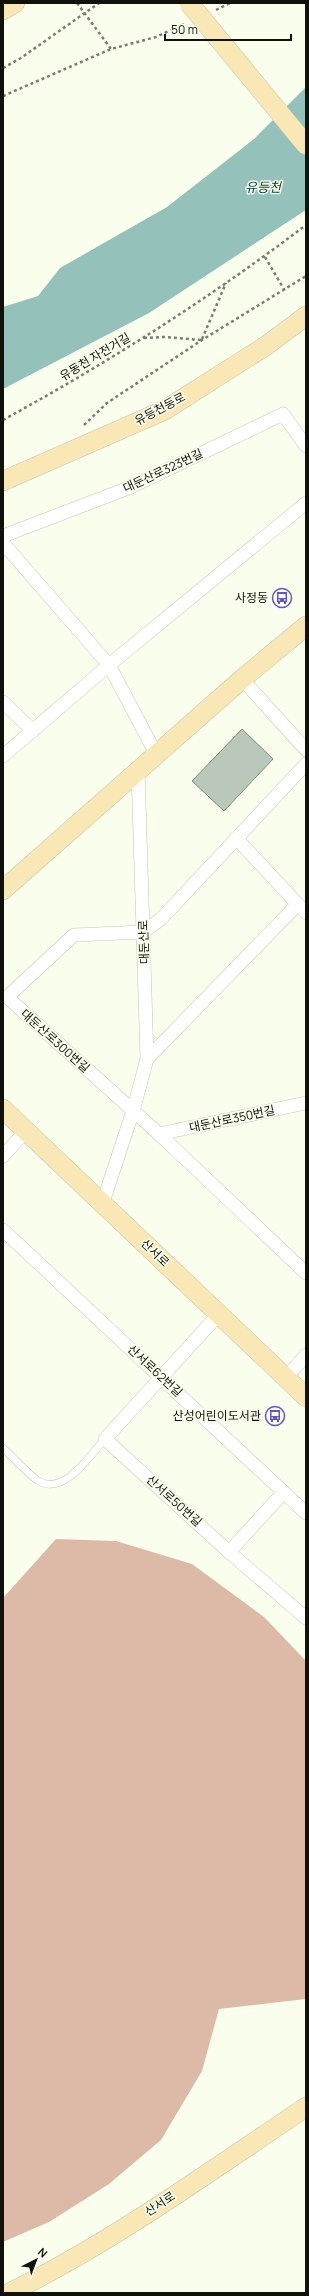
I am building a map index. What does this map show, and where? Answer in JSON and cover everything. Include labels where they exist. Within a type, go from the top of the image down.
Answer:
[{"type":"main road","points":[[3,10],[15,3]]},
{"type":"main road","points":[[189,3],[306,145]]},
{"type":"main road","name":"유등천동로","points":[[3,481],[165,410],[267,345],[306,316]]},
{"type":"main road","points":[[3,890],[242,679],[306,626]]},
{"type":"main road","name":"산서로","points":[[3,1109],[103,1202],[306,1397]]},
{"type":"main road","name":"산서로","points":[[9,2293],[44,2276],[151,2211],[306,2107]]},
{"type":"street","name":"대둔산로323번길","points":[[3,536],[131,487],[283,414],[306,446]]},
{"type":"street","points":[[3,756],[109,665],[306,502]]},
{"type":"street","points":[[3,543],[109,665],[156,754]]},
{"type":"street","points":[[242,679],[306,750]]},
{"type":"street","points":[[3,702],[33,731]]},
{"type":"street","points":[[143,932],[161,919],[306,764]]},
{"type":"street","name":"대둔산로","points":[[103,1202],[133,1112],[147,1059],[138,772]]},
{"type":"street","points":[[147,1059],[302,909],[236,838]]},
{"type":"street","name":"대둔산로300번길","points":[[143,932],[74,935],[7,997],[158,1134],[306,1273]]},
{"type":"street","name":"대둔산로350번길","points":[[158,1134],[306,1103]]},
{"type":"street","points":[[3,1156],[26,1131]]},
{"type":"street","name":"산서로62번길","points":[[3,1230],[306,1512]]},
{"type":"street","points":[[105,1439],[219,1314]]},
{"type":"street","points":[[286,1378],[306,1355]]},
{"type":"street","name":"산서로50번길","points":[[105,1439],[230,1552],[306,1618]]},
{"type":"street","points":[[230,1552],[284,1492]]},
{"type":"lane","points":[[3,1448],[39,1481],[56,1484],[68,1480],[105,1439]]},
{"type":"path","points":[[77,3],[110,49]]},
{"type":"path","points":[[3,68],[21,58],[98,3]]},
{"type":"path","points":[[210,12],[230,3]]},
{"type":"path","points":[[3,96],[110,49],[156,38],[190,22]]},
{"type":"path","points":[[144,338],[226,283],[306,225]]},
{"type":"path","points":[[264,256],[285,290]]},
{"type":"path","points":[[82,429],[88,420],[107,403],[202,340],[306,276]]},
{"type":"path","points":[[202,340],[226,283]]},
{"type":"path","name":"유동천 자전거길","points":[[3,420],[144,338],[164,337],[202,340]]},
{"type":"shaded area","points":[[56,1539],[116,1541],[192,1564],[264,1617],[306,1661],[306,1999],[219,2009],[202,2071],[161,2140],[109,2184],[49,2222],[3,2242],[3,1598]]},
{"type":"water","name":"유등천","points":[[306,87],[306,210],[149,313],[3,389],[3,307],[38,296],[60,268],[167,207],[254,139]]},
{"type":"building","points":[[242,729],[273,759],[224,811],[192,781]]},
{"type":"place","name":"사정동","points":[[282,598]]},
{"type":"place","name":"산성어린이도서관","points":[[275,1416]]}]
